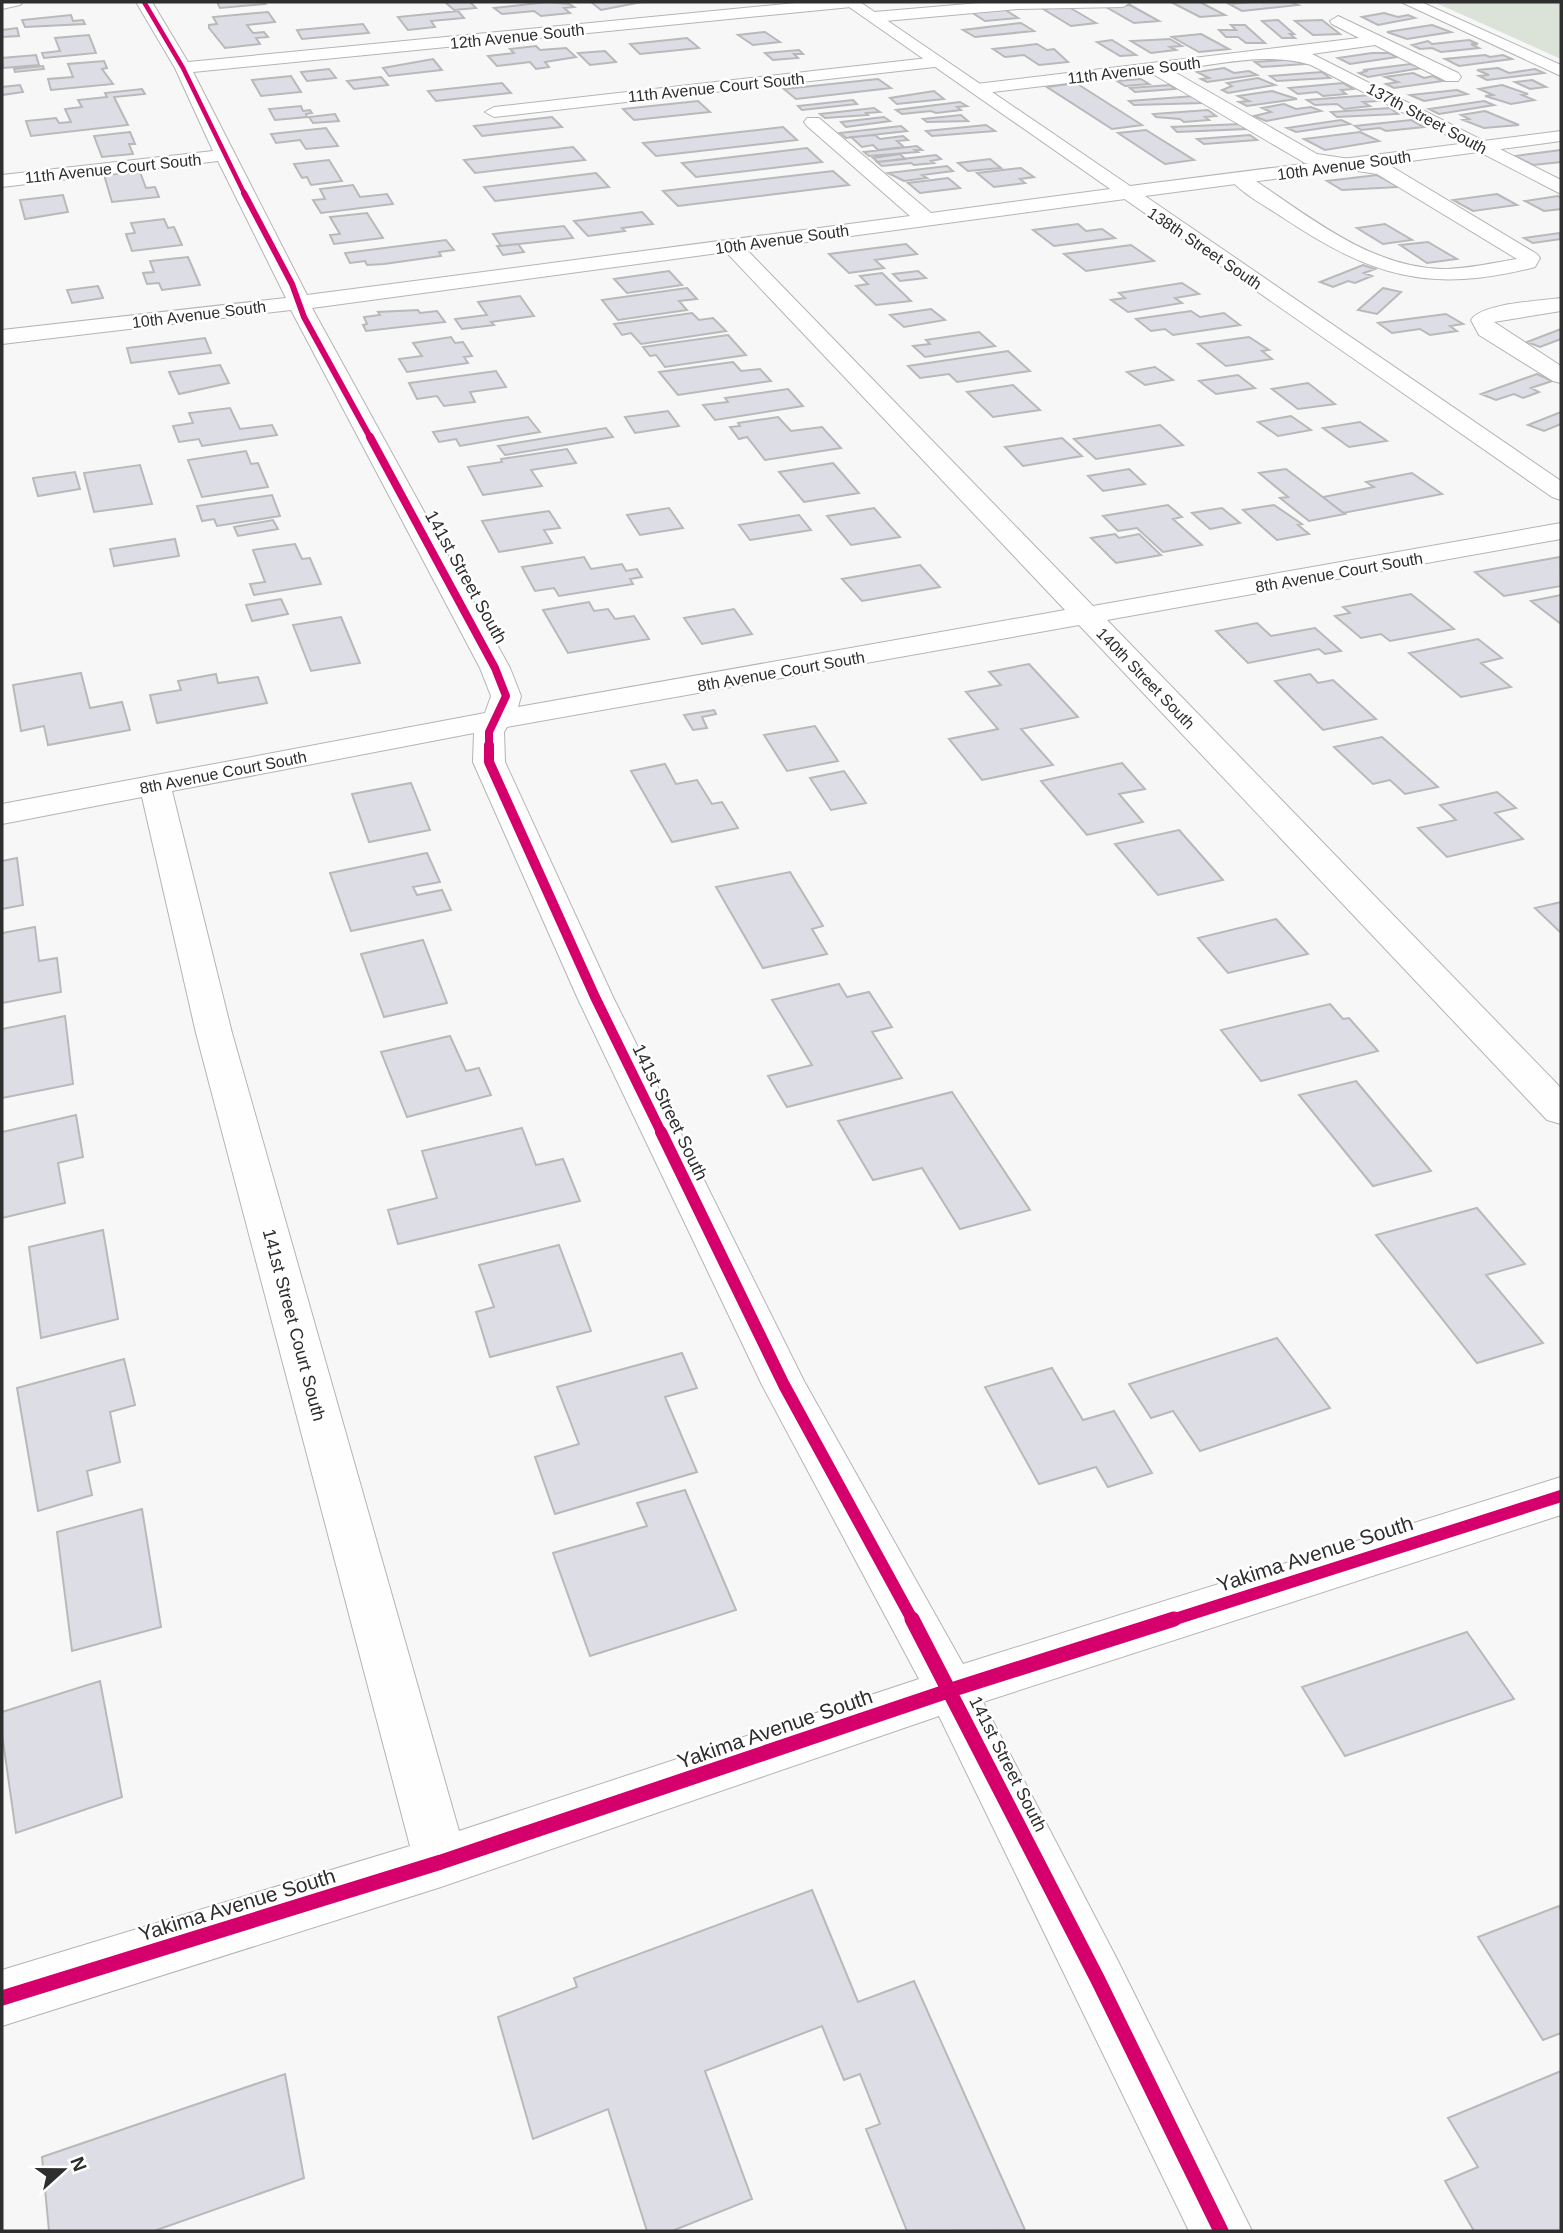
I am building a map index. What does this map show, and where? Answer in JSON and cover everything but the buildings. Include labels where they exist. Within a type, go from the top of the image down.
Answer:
[{"type":"street","points":[[2,4],[15,2]]},
{"type":"street","name":"141st Street South","points":[[144,2],[183,68],[224,155],[292,284],[304,317],[495,668],[506,696],[489,732],[489,762],[595,997],[784,1385],[951,1690],[1221,2231]]},
{"type":"street","name":"12th Avenue South","points":[[183,68],[851,2]]},
{"type":"street","name":"138th Street South","points":[[851,2],[1561,492]]},
{"type":"street","points":[[874,18],[1018,4],[1123,2]]},
{"type":"street","points":[[1409,2],[1561,71]]},
{"type":"street","points":[[1338,21],[1452,76]]},
{"type":"street","points":[[1291,53],[1377,40]]},
{"type":"street","name":"11th Avenue South","points":[[976,89],[1270,53],[1291,53]]},
{"type":"street","name":"137th Street South","points":[[1291,53],[1317,61],[1561,188]]},
{"type":"street","name":"11th Avenue Court South","points":[[494,113],[937,62]]},
{"type":"street","points":[[1155,68],[1312,159],[1382,169],[1537,258],[1528,263],[1441,275],[1390,265],[1346,247],[1240,179]]},
{"type":"street","points":[[813,122],[926,219]]},
{"type":"street","name":"10th Avenue South","points":[[2,337],[299,303],[1561,136]]},
{"type":"street","name":"11th Avenue Court South","points":[[2,180],[224,155]]},
{"type":"street","name":"140th Street South","points":[[731,246],[1561,1111]]},
{"type":"street","points":[[1561,305],[1492,315],[1482,320],[1487,330],[1561,376]]},
{"type":"street","name":"8th Avenue Court South","points":[[2,814],[496,720],[1561,531]]},
{"type":"street","name":"141st Street Court South","points":[[155,785],[214,1033],[441,1862]]},
{"type":"street","name":"Yakima Avenue South","points":[[2,1998],[441,1862],[951,1690],[1561,1496]]},
{"type":"shaded area","points":[[1434,2],[1561,2],[1561,59]]},
{"type":"cycle path","points":[[144,2],[183,68],[224,155],[292,284],[304,317],[495,668],[506,696],[489,732],[489,762],[595,997],[784,1385],[951,1690],[1221,2231]]},
{"type":"cycle path","points":[[2,1998],[441,1862],[951,1690],[1561,1496]]}]
